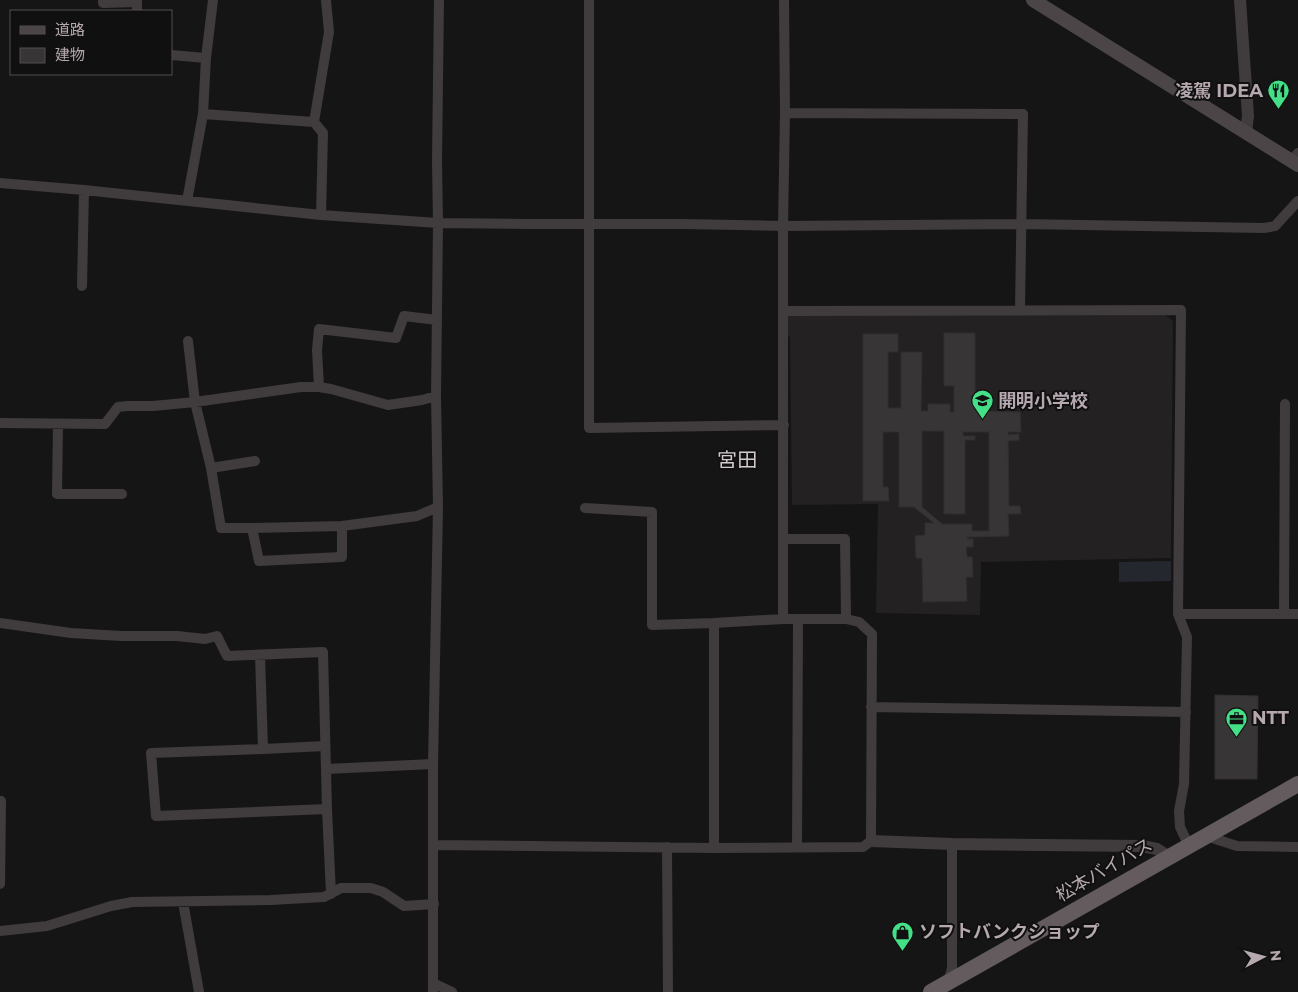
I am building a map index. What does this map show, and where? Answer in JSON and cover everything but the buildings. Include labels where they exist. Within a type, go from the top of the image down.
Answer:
[{"type":"highway","name":"松本バイパス","points":[[931,992],[948,987],[1168,856],[1298,784]]},
{"type":"main road","points":[[1033,0],[1246,132],[1296,160]]},
{"type":"street","points":[[104,0],[103,3],[137,2],[137,10]]},
{"type":"street","points":[[187,202],[204,114],[206,58],[213,0]]},
{"type":"street","points":[[314,122],[329,32],[326,0]]},
{"type":"street","points":[[439,0],[436,396],[438,507],[433,764],[433,987],[452,992]]},
{"type":"street","points":[[589,0],[588,428],[784,425]]},
{"type":"street","points":[[783,619],[784,0]]},
{"type":"street","points":[[1240,0],[1248,116],[1246,132]]},
{"type":"street","points":[[172,55],[206,58]]},
{"type":"street","points":[[785,113],[1023,114],[1020,310]]},
{"type":"street","points":[[204,114],[314,122],[323,133],[321,215]]},
{"type":"street","points":[[0,183],[321,215],[438,223],[783,226],[1022,224],[1264,228],[1275,226],[1298,201]]},
{"type":"street","points":[[82,286],[84,190]]},
{"type":"street","points":[[783,311],[1181,310],[1178,614],[1187,637],[1184,784],[1179,811],[1180,827],[1189,846]]},
{"type":"street","points":[[318,387],[317,350],[319,329],[396,338],[404,316],[437,320]]},
{"type":"street","points":[[188,341],[195,402],[211,468],[221,528],[342,526],[417,516],[438,507]]},
{"type":"street","points":[[0,424],[105,424],[118,407],[195,402],[302,387],[331,389],[388,405],[436,396]]},
{"type":"street","points":[[1284,614],[1285,404]]},
{"type":"street","points":[[58,424],[56,494],[122,494]]},
{"type":"street","points":[[211,468],[255,461]]},
{"type":"street","points":[[585,508],[652,512],[652,625],[783,619],[846,619],[859,622],[872,634],[871,841]]},
{"type":"street","points":[[252,528],[258,561],[342,557],[342,526]]},
{"type":"street","points":[[783,539],[845,539],[846,619]]},
{"type":"street","points":[[1178,614],[1298,614]]},
{"type":"street","points":[[797,847],[798,619]]},
{"type":"street","points":[[714,623],[714,848]]},
{"type":"street","points":[[0,624],[70,633],[121,636],[177,636],[205,639],[217,636],[227,656],[323,652],[331,894]]},
{"type":"street","points":[[260,655],[263,749]]},
{"type":"street","points":[[871,707],[1186,712]]},
{"type":"street","points":[[325,746],[151,753],[156,816],[327,809]]},
{"type":"street","points":[[326,769],[433,764]]},
{"type":"street","points":[[0,801],[0,884]]},
{"type":"street","points":[[1206,836],[1237,846],[1298,847]]},
{"type":"street","points":[[434,845],[714,848],[863,847],[871,841],[952,844],[1142,846],[1157,850],[1168,856]]},
{"type":"street","points":[[948,987],[952,968],[952,844]]},
{"type":"street","points":[[666,847],[668,992]]},
{"type":"street","points":[[0,931],[47,926],[111,906],[132,902],[271,900],[324,897],[341,888],[371,888],[384,892],[404,906],[434,904]]},
{"type":"street","points":[[183,902],[199,992]]},
{"type":"shaded area","name":"開明小学校","points":[[1163,313],[1173,321],[1171,558],[981,562],[980,615],[876,613],[878,504],[792,505],[790,337],[787,336],[787,314]]},
{"type":"shaded area","points":[[1171,561],[1171,581],[1119,582],[1119,562]]},
{"type":"place","name":"凌駕 IDEA","points":[[1279,110]]},
{"type":"place","name":"開明小学校","points":[[982,420]]},
{"type":"place","name":"NTT","points":[[1236,737]]},
{"type":"place","name":"ソフトバンクショップ","points":[[903,951]]},
{"type":"district","name":"宮田","points":[[737,460]]}]
